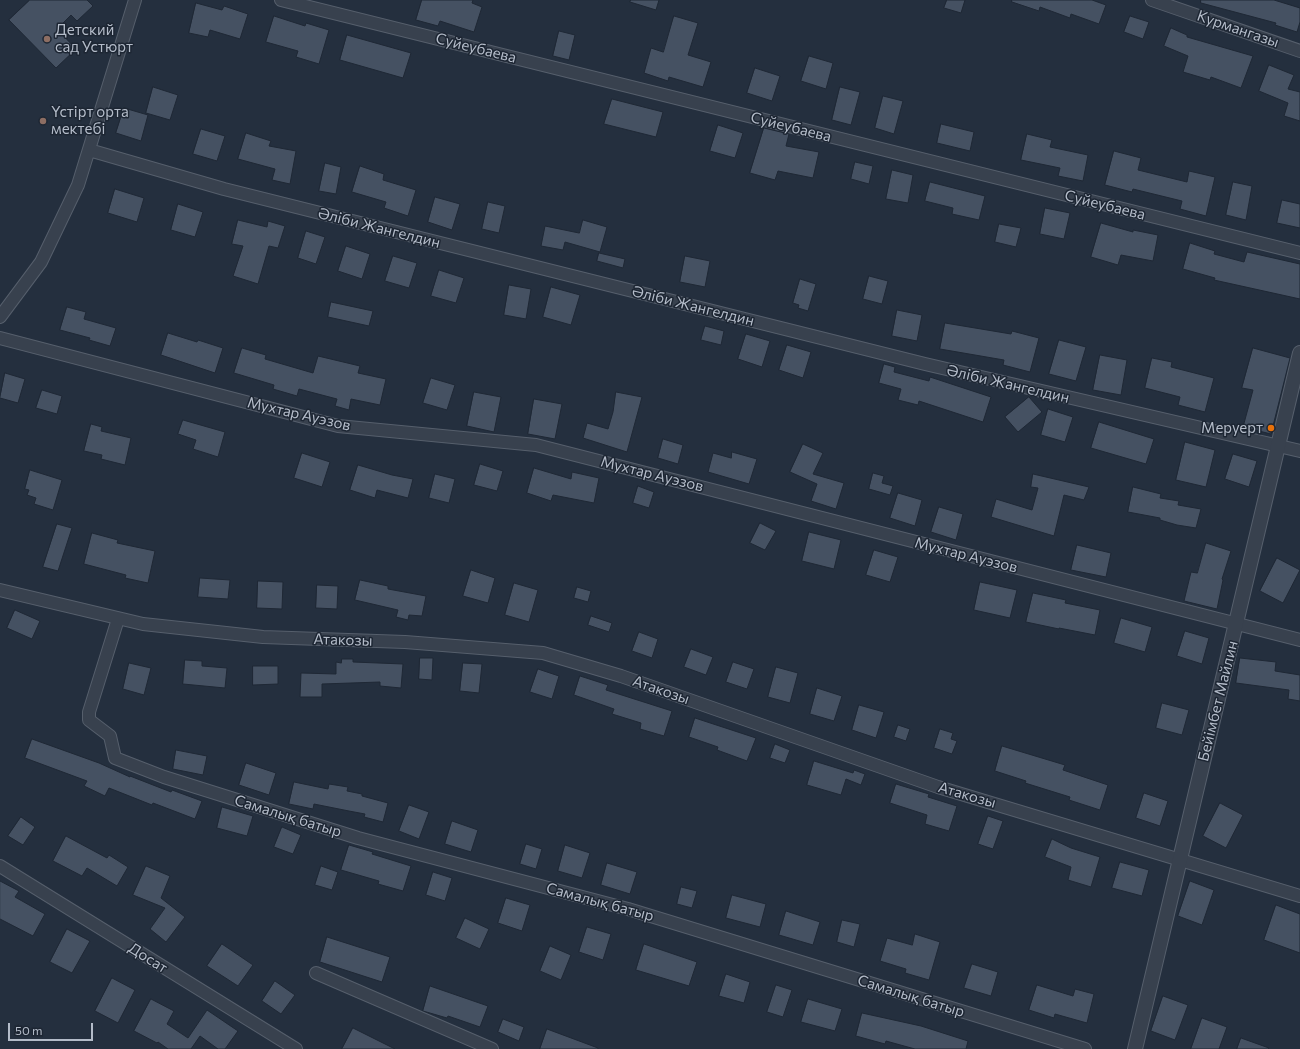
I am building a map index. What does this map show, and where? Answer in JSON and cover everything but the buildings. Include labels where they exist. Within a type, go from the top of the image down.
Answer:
[{"type":"street","points":[[0,316],[41,262],[78,185],[136,0]]},
{"type":"street","name":"Суйеубаева","points":[[281,0],[1300,253]]},
{"type":"street","name":"Курмангазы","points":[[1152,0],[1300,51]]},
{"type":"street","name":"Әліби Жангелдин","points":[[89,150],[231,191],[909,361],[1300,451]]},
{"type":"street","name":"Мухтар Ауэзов","points":[[0,338],[338,426],[536,445],[1300,640]]},
{"type":"street","name":"Бейімбет Майлин","points":[[1135,1049],[1300,354]]},
{"type":"street","name":"Атакозы","points":[[0,590],[143,624],[263,637],[405,642],[543,653],[628,678],[938,787],[1300,896]]},
{"type":"street","name":"Самалық батыр","points":[[118,619],[89,712],[89,720],[110,736],[115,758],[164,777],[358,838],[628,909],[1085,1049]]},
{"type":"street","name":"Досат","points":[[0,866],[296,1049]]},
{"type":"street","points":[[316,973],[492,1049]]},
{"type":"place","name":"Детский сад Устюрт","points":[[47,39]]},
{"type":"place","name":"Үстірт орта мектебі","points":[[43,121]]},
{"type":"place","name":"Меруерт","points":[[1271,428]]}]
